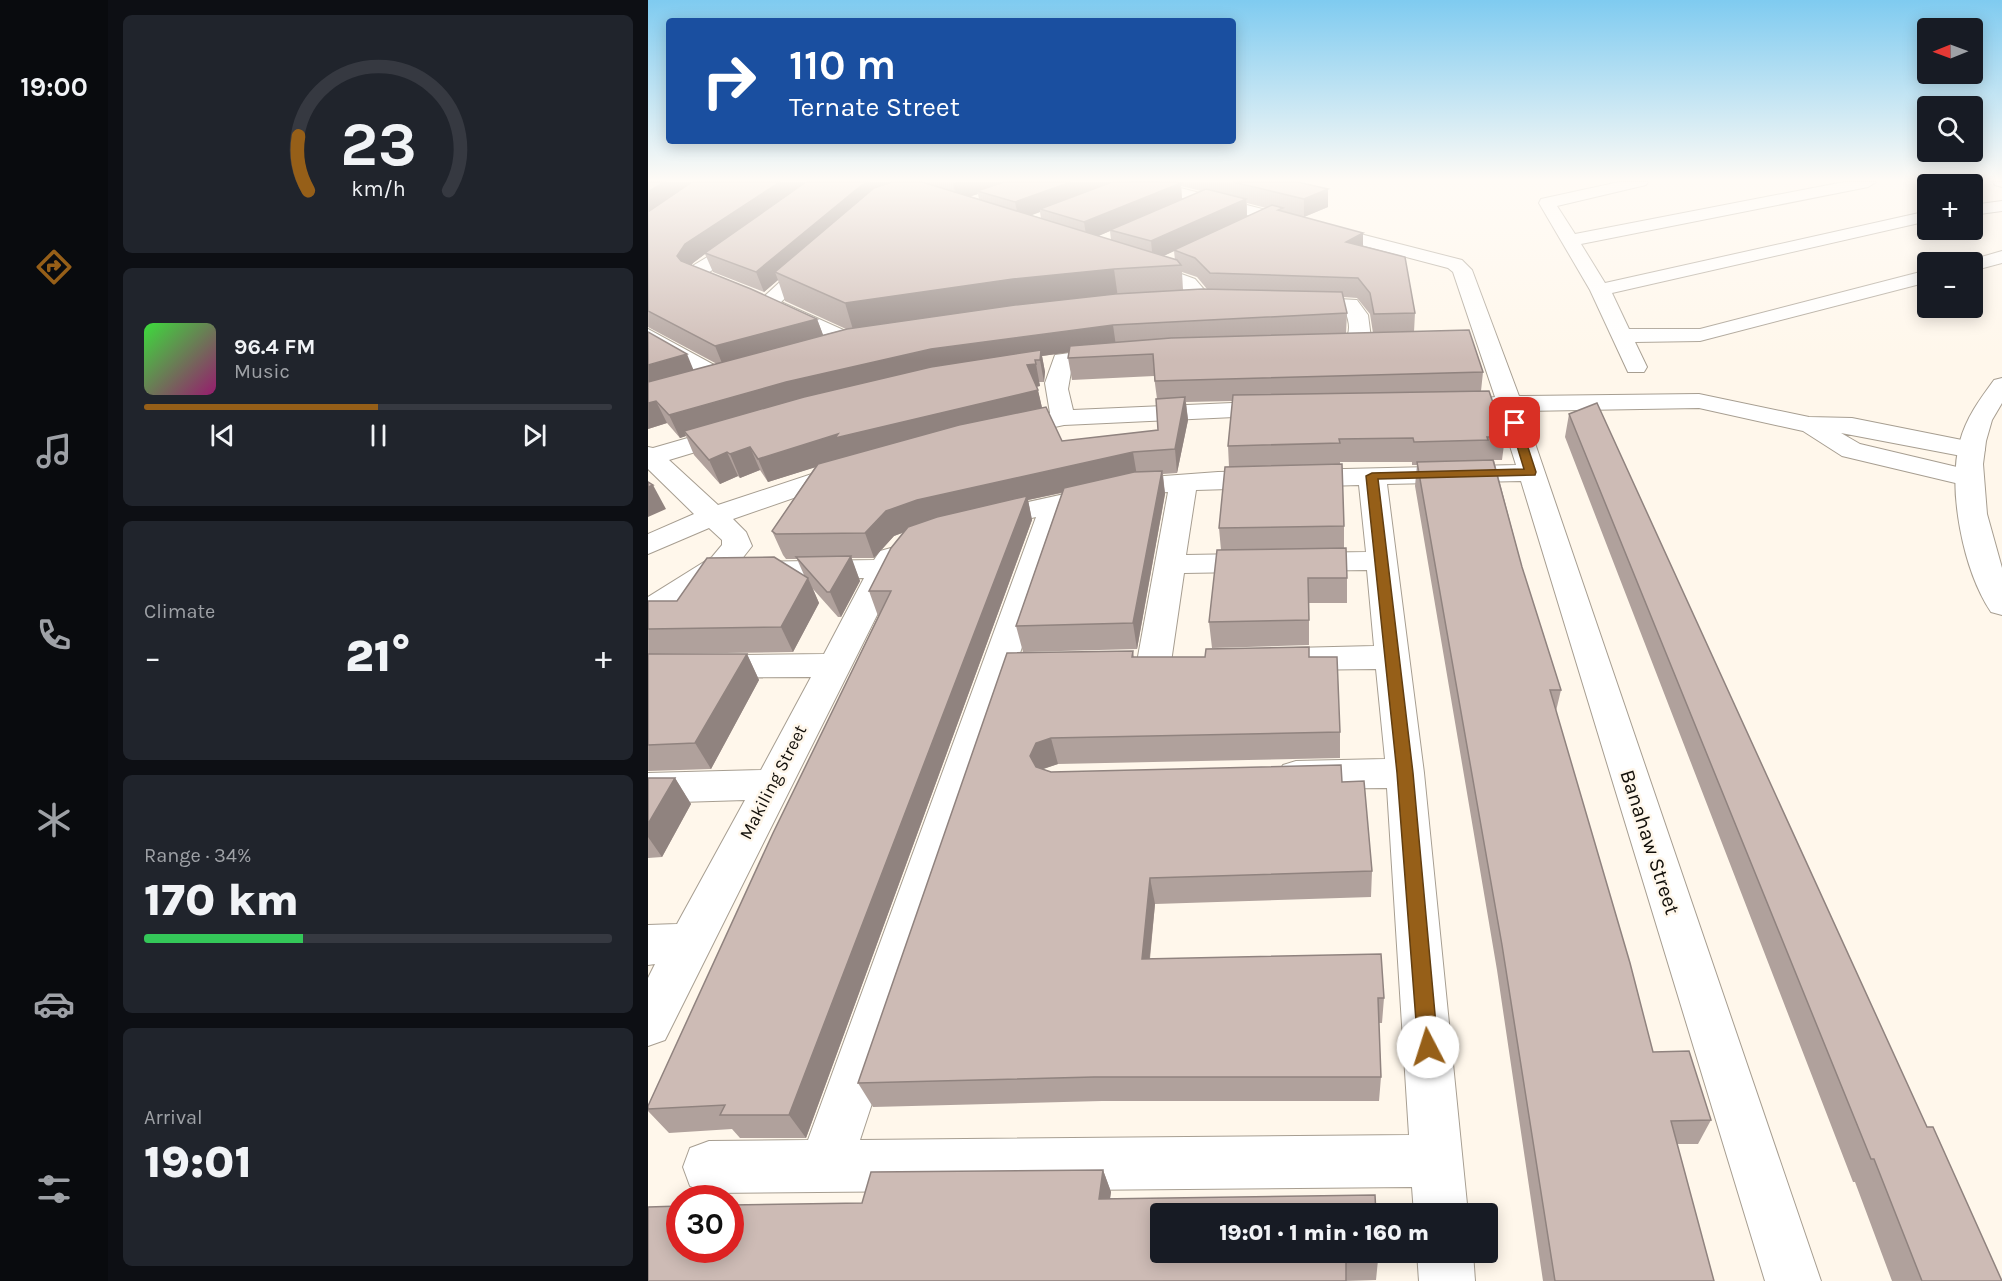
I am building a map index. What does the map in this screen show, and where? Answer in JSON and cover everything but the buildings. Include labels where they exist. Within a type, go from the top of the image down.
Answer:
[{"type":"street","points":[[741,242],[701,269],[697,275],[862,340],[822,350]]},
{"type":"street","name":"Banahaw Street","points":[[1369,242],[1455,264],[1461,270],[1509,403],[1793,1281]]},
{"type":"street","points":[[1573,242],[1600,290],[1636,367]]},
{"type":"street","points":[[1600,290],[1814,242]]},
{"type":"street","points":[[767,303],[829,247]]},
{"type":"street","points":[[1983,262],[2002,257]]},
{"type":"street","points":[[1122,259],[1188,283],[1213,301],[1150,304]]},
{"type":"street","points":[[1154,270],[1175,260]]},
{"type":"street","points":[[1623,336],[1700,335],[1917,279]]},
{"type":"street","points":[[1275,303],[1350,304],[1357,312],[1361,332],[1360,338],[1355,342]]},
{"type":"street","points":[[648,336],[730,374],[689,387]]},
{"type":"street","points":[[1332,345],[1379,342]]},
{"type":"street","points":[[1463,342],[1487,342]]},
{"type":"street","points":[[1064,418],[1055,393],[1051,362],[1132,352]]},
{"type":"street","points":[[2002,385],[1979,421],[1968,478],[1976,525],[1994,589],[2002,605]]},
{"type":"street","points":[[1462,404],[1699,401],[1809,425],[1852,426],[1972,450]]},
{"type":"street","points":[[984,434],[1064,418],[1218,409],[1299,408]]},
{"type":"street","points":[[648,611],[710,572],[732,555],[737,546],[736,538],[649,457],[760,425]]},
{"type":"street","points":[[1809,425],[1851,450],[1968,478]]},
{"type":"street","points":[[648,545],[711,517],[814,480],[876,462]]},
{"type":"street","points":[[968,524],[1137,486],[1531,472]]},
{"type":"street","points":[[1372,476],[1405,773],[1441,1203]]},
{"type":"street","points":[[1154,662],[1183,483]]},
{"type":"street","points":[[825,1166],[1014,665],[1055,504]]},
{"type":"street","name":"Makiling Street","points":[[648,1024],[834,665],[900,551],[710,572]]},
{"type":"street","points":[[1170,564],[1383,561]]},
{"type":"street","points":[[1262,660],[1393,657]]},
{"type":"street","points":[[1120,663],[1190,662]]},
{"type":"street","points":[[648,667],[834,665]]},
{"type":"street","points":[[1261,776],[1405,773]]},
{"type":"street","points":[[648,788],[772,784]]},
{"type":"street","points":[[648,945],[690,943]]},
{"type":"street","points":[[709,1167],[1437,1161]]},
{"type":"street","points":[[1446,1263],[1447,1281]]},
{"type":"route","points":[[1428,1047],[1405,773],[1372,476],[1531,472],[1515,423]]}]
